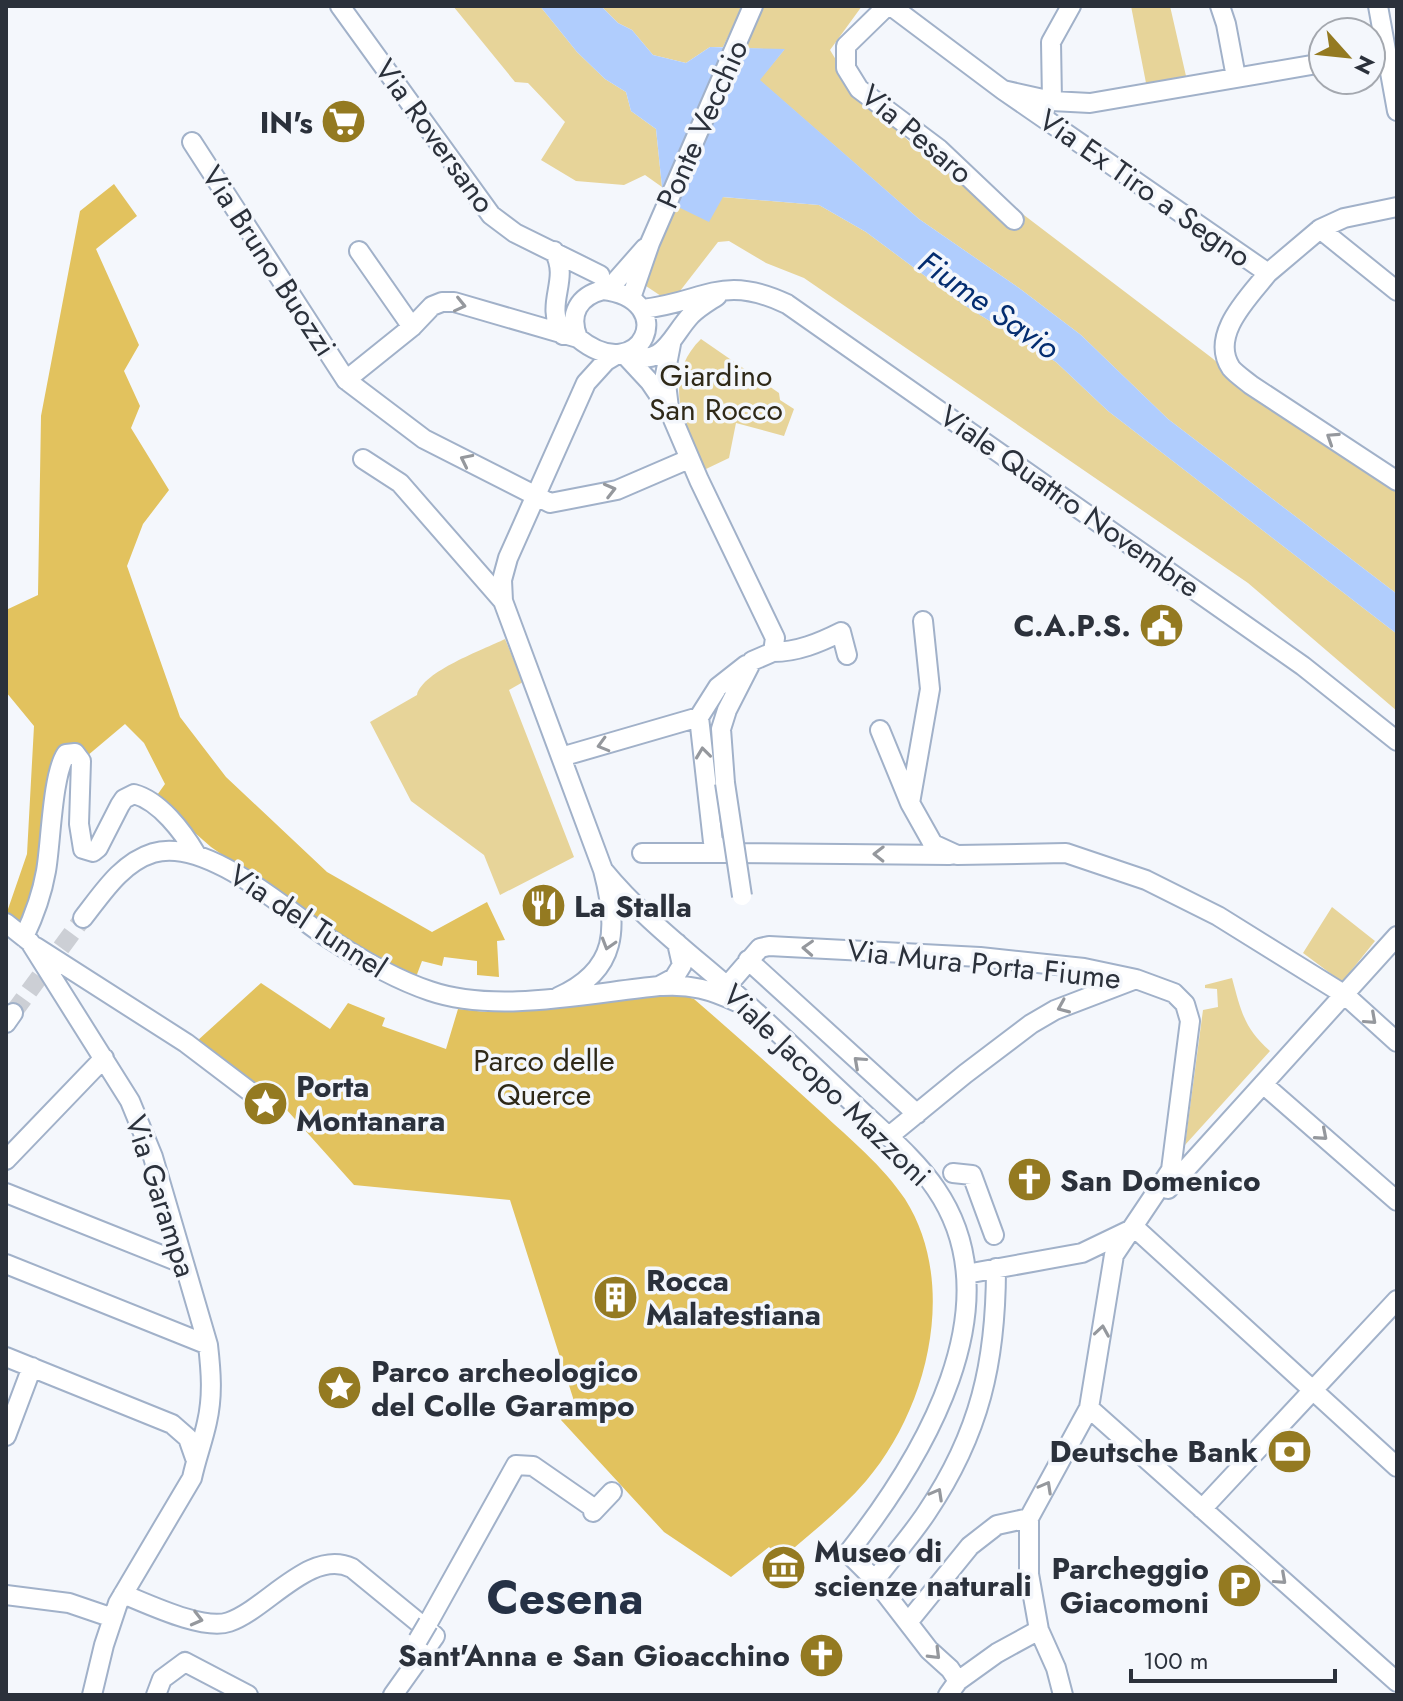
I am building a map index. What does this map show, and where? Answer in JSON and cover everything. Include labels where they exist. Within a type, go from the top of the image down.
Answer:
[{"type":"street","name":"Via Roversano","points":[[340,6],[491,215],[515,233],[554,251],[603,285]]},
{"type":"street","name":"Ponte Vecchio","points":[[645,305],[650,243],[753,6]]},
{"type":"street","name":"Via Ex Tiro a Segno","points":[[889,6],[1003,90],[1268,273],[1320,229],[1344,218],[1397,207]]},
{"type":"street","name":"Via Pesaro","points":[[889,6],[846,46],[846,68],[859,89],[939,149],[1014,220]]},
{"type":"street","points":[[1052,101],[1051,42],[1071,6]]},
{"type":"street","points":[[1220,6],[1236,77]]},
{"type":"street","points":[[1387,63],[1397,111]]},
{"type":"street","points":[[1003,90],[1052,101],[1090,103],[1307,66]]},
{"type":"street","name":"Via Bruno Buozzi","points":[[192,142],[346,380],[424,439],[550,503],[617,490],[689,459]]},
{"type":"street","points":[[1320,229],[1397,291]]},
{"type":"street","name":"Ponte Vecchio","points":[[603,285],[650,243]]},
{"type":"street","points":[[359,251],[412,327]]},
{"type":"street","points":[[554,251],[560,267],[554,318],[575,339]]},
{"type":"street","points":[[1268,273],[1236,314],[1227,332],[1225,353],[1232,369],[1251,385],[1397,481]]},
{"type":"street","points":[[557,294],[580,277],[675,315],[676,336],[665,375],[669,410]]},
{"type":"street","points":[[586,383],[573,321],[579,303],[603,285]]},
{"type":"street","points":[[346,380],[412,327],[432,306],[442,302],[454,302],[575,339],[596,350],[643,359],[652,357],[676,336],[702,306],[730,288]]},
{"type":"street","name":"Viale Quattro Novembre","points":[[645,305],[730,288],[755,290],[787,304],[1303,666],[1397,741]]},
{"type":"street","points":[[603,870],[503,601],[503,568],[586,383],[606,361],[638,348],[646,335],[645,305]]},
{"type":"street","points":[[622,354],[650,382],[669,410],[689,459],[775,638],[773,652]]},
{"type":"street","points":[[363,459],[400,483],[503,601]]},
{"type":"street","points":[[910,803],[930,689],[923,621]]},
{"type":"street","points":[[725,853],[713,842],[699,717],[718,687],[752,661],[773,652],[786,652],[820,642],[841,632],[847,655]]},
{"type":"street","points":[[743,900],[725,783],[721,729],[727,710],[752,661]]},
{"type":"street","points":[[561,757],[699,717]]},
{"type":"street","points":[[880,730],[919,824],[933,844],[957,855]]},
{"type":"street","points":[[196,854],[185,835],[144,798],[134,794],[124,799],[98,848],[93,852],[83,849],[79,824],[81,761],[75,753],[66,754],[59,776],[45,876],[27,939],[53,959],[186,1043],[265,1103]]},
{"type":"street","name":"Via del Tunnel","points":[[83,918],[113,881],[137,860],[169,850],[196,854],[226,868],[331,939],[406,982],[446,996],[490,1003],[678,984],[705,988],[753,1010]]},
{"type":"street","points":[[642,853],[1066,853],[1146,880],[1218,916],[1345,995],[1397,1042]]},
{"type":"street","name":"Viale Jacopo Mazzoni","points":[[603,870],[633,904],[727,986],[888,1137],[936,1189],[956,1231],[966,1274],[966,1308],[945,1395],[922,1443],[885,1505],[848,1553],[875,1580]]},
{"type":"street","name":"Via del Tunnel","points":[[558,997],[588,981],[604,957],[611,938],[614,916],[603,870]]},
{"type":"street","name":"Via Garampa","points":[[6,923],[27,939],[130,1101],[153,1157],[208,1345],[212,1387],[206,1427],[195,1458],[192,1478],[123,1594],[113,1618],[92,1695]]},
{"type":"street","points":[[966,1274],[1082,1253],[1134,1227],[1397,936]]},
{"type":"street","points":[[659,986],[674,978],[679,971],[682,962],[677,943]]},
{"type":"street","name":"Via Mura Porta Fiume","points":[[748,960],[760,948],[769,946],[980,957],[1084,968],[1136,979],[1174,993],[1185,1004],[1190,1021],[1171,1170],[1114,1255],[1089,1408],[1029,1518],[1029,1574],[1039,1630],[1056,1668],[1063,1695]]},
{"type":"street","points":[[727,986],[748,960]]},
{"type":"street","name":"Viale Jacopo Mazzoni","points":[[748,960],[917,1114]]},
{"type":"street","points":[[888,1137],[1031,1024],[1055,1010],[1136,979]]},
{"type":"street","points":[[6,1160],[104,1058]]},
{"type":"street","points":[[1263,1084],[1397,1201]]},
{"type":"street","points":[[953,1173],[972,1175],[994,1235]]},
{"type":"street","points":[[6,1193],[184,1264]]},
{"type":"street","points":[[1134,1227],[1397,1467]]},
{"type":"street","points":[[6,1264],[208,1345]]},
{"type":"street","points":[[996,1268],[992,1346],[983,1396],[962,1450],[927,1512],[875,1580],[929,1650],[950,1669],[953,1688],[997,1653],[1039,1630]]},
{"type":"street","points":[[1202,1509],[1397,1300]]},
{"type":"street","points":[[6,1357],[172,1424],[188,1438],[195,1458]]},
{"type":"street","points":[[6,1436],[32,1367]]},
{"type":"street","points":[[1089,1408],[1397,1682]]},
{"type":"street","points":[[392,1695],[391,1685],[427,1633],[516,1465],[533,1466],[594,1511],[612,1492]]},
{"type":"street","points":[[909,1621],[970,1546],[997,1525],[1029,1518]]},
{"type":"street","points":[[123,1594],[204,1622],[228,1622],[298,1576],[327,1563],[339,1562],[352,1568],[427,1633]]},
{"type":"street","points":[[6,1595],[69,1603],[113,1618]]},
{"type":"street","points":[[156,1695],[162,1679],[181,1662],[202,1669],[248,1695]]},
{"type":"green space","points":[[453,6],[540,6],[577,52],[605,79],[626,92],[631,111],[656,129],[662,187],[645,175],[624,185],[576,181],[541,160],[565,122],[528,83],[515,82]]},
{"type":"green space","points":[[601,6],[742,7],[723,47],[710,47],[686,63],[653,55],[632,30],[618,23]]},
{"type":"green space","points":[[762,6],[862,6],[830,50],[858,96],[920,151],[987,200],[1012,206],[1212,358],[1246,388],[1397,493],[1397,594],[1168,419],[1081,335],[919,219],[759,80],[784,50],[742,48]]},
{"type":"green space","points":[[1131,6],[1170,6],[1186,76],[1146,83]]},
{"type":"green space","points":[[114,184],[137,216],[96,249],[139,345],[124,371],[140,406],[131,428],[169,490],[143,524],[127,566],[180,717],[226,777],[327,872],[432,932],[487,902],[505,940],[497,941],[499,977],[477,975],[477,961],[444,957],[442,966],[422,961],[416,977],[352,945],[211,847],[155,798],[165,784],[144,743],[125,724],[87,756],[72,747],[42,867],[24,924],[7,912],[27,854],[34,726],[6,692],[6,610],[38,595],[41,416],[80,211]]},
{"type":"green space","points":[[722,197],[819,205],[866,232],[964,305],[1056,362],[1108,411],[1397,634],[1397,711],[1248,583],[804,278],[766,263],[729,241],[718,242],[680,291],[661,296],[646,286],[674,205]]},
{"type":"green space","name":"Giardino San Rocco","points":[[701,339],[779,393],[780,400],[794,409],[784,436],[736,423],[729,458],[706,469],[686,427],[679,387],[685,362]]},
{"type":"green space","points":[[505,639],[523,682],[509,690],[574,857],[500,895],[484,855],[411,801],[370,722],[417,695],[430,678],[442,670]]},
{"type":"green space","points":[[1332,907],[1375,941],[1342,982],[1303,953]]},
{"type":"green space","points":[[1232,978],[1245,1018],[1254,1035],[1270,1051],[1185,1145],[1203,1010],[1218,1007],[1217,989],[1205,988],[1205,985]]},
{"type":"green space","name":"Parco delle Querce","points":[[261,983],[330,1029],[348,1003],[385,1018],[382,1026],[446,1049],[458,1009],[486,1012],[678,994],[694,999],[876,1164],[905,1199],[921,1233],[930,1269],[933,1307],[929,1345],[920,1383],[906,1419],[888,1452],[866,1481],[836,1512],[781,1559],[769,1547],[731,1577],[664,1532],[561,1420],[574,1401],[510,1200],[354,1185],[277,1099],[197,1041]]},
{"type":"water","name":"Fiume Savio","points":[[540,6],[601,6],[618,23],[632,30],[653,55],[686,63],[710,47],[785,49],[760,80],[919,219],[1081,335],[1168,419],[1397,594],[1397,634],[1108,411],[1056,362],[964,305],[866,232],[819,205],[723,197],[709,222],[674,205],[662,187],[656,129],[631,111],[626,92],[605,79],[577,52]]},
{"type":"tunnel","points":[[13,1013],[83,918]]},
{"type":"place","name":"IN's","points":[[344,122]]},
{"type":"place","name":"C.A.P.S.","points":[[1162,625]]},
{"type":"place","name":"La Stalla","points":[[543,906]]},
{"type":"place","name":"Porta Montanara","points":[[265,1103]]},
{"type":"place","name":"San Domenico","points":[[1029,1180]]},
{"type":"place","name":"Rocca Malatestiana","points":[[615,1297]]},
{"type":"place","name":"Parco archeologico del Colle Garampo","points":[[340,1388]]},
{"type":"place","name":"Deutsche Bank","points":[[1289,1451]]},
{"type":"place","name":"Museo di scienze naturali","points":[[783,1568]]},
{"type":"place","name":"Parcheggio Giacomoni","points":[[1240,1585]]},
{"type":"place","name":"Sant'Anna e San Gioacchino","points":[[821,1655]]},
{"type":"district","name":"Cesena","points":[[565,1598]]}]
